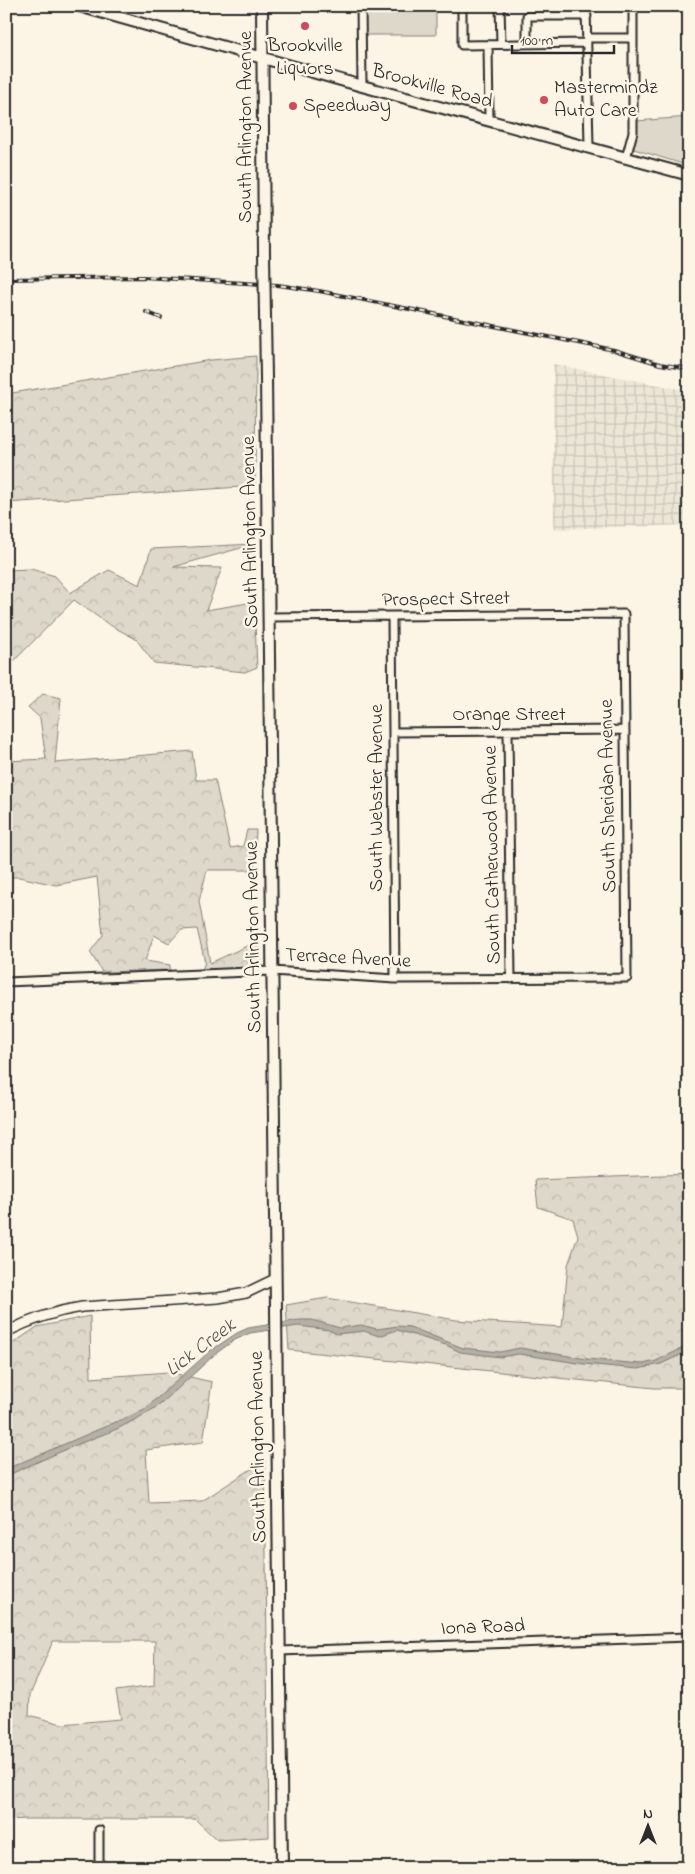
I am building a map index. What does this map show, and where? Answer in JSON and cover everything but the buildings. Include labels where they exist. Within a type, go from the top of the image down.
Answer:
[{"type":"main road","name":"Brookville Road","points":[[79,6],[362,86],[689,175]]},
{"type":"main road","name":"South Arlington Avenue","points":[[262,6],[282,1868]]},
{"type":"street","points":[[361,6],[362,86]]},
{"type":"street","points":[[462,6],[462,45],[527,44],[633,38]]},
{"type":"street","points":[[500,6],[500,44]]},
{"type":"street","points":[[586,6],[589,147]]},
{"type":"street","points":[[626,158],[633,132],[632,6]]},
{"type":"street","points":[[527,44],[527,16],[587,16]]},
{"type":"street","points":[[488,45],[489,120]]},
{"type":"street","name":"Prospect Street","points":[[269,617],[624,614]]},
{"type":"street","name":"South Sheridan Avenue","points":[[624,614],[628,978]]},
{"type":"street","name":"South Webster Avenue","points":[[392,617],[395,979]]},
{"type":"street","name":"Orange Street","points":[[393,732],[625,730]]},
{"type":"street","name":"South Catherwood Avenue","points":[[508,731],[511,979]]},
{"type":"street","name":"Terrace Avenue","points":[[6,982],[272,971],[395,979],[628,978]]},
{"type":"street","points":[[6,1332],[35,1319],[63,1310],[82,1307],[218,1298],[246,1293],[275,1280]]},
{"type":"street","name":"Iona Road","points":[[279,1652],[689,1637]]},
{"type":"street","points":[[99,1830],[99,1868]]},
{"type":"shaded area","points":[[553,364],[689,391],[689,525],[554,529]]},
{"type":"shaded area","name":"Lick Creek","points":[[312,1320],[340,1328],[361,1325],[377,1329],[398,1326],[410,1327],[463,1348],[500,1352],[520,1348],[587,1359],[629,1363],[643,1364],[656,1361],[689,1345],[689,1351],[661,1364],[638,1369],[584,1364],[519,1354],[500,1357],[460,1352],[446,1345],[397,1330],[379,1336],[364,1331],[337,1334],[329,1330],[298,1326],[250,1333],[233,1341],[214,1355],[161,1404],[144,1415],[117,1429],[6,1476],[6,1469],[144,1410],[210,1351],[237,1333],[248,1328]]},
{"type":"green space","points":[[365,6],[436,6],[436,35],[365,35]]},
{"type":"green space","points":[[689,117],[689,166],[632,147],[636,121]]},
{"type":"green space","points":[[256,356],[255,486],[6,503],[6,394],[211,360]]},
{"type":"green space","points":[[255,544],[173,567],[222,568],[206,610],[254,602],[257,667],[245,672],[154,663],[136,639],[108,624],[74,600],[6,669],[6,570],[31,569],[55,576],[70,593],[109,570],[140,585],[151,549]]},
{"type":"green space","points":[[43,694],[61,698],[55,763],[192,751],[196,780],[215,780],[230,848],[243,846],[247,830],[256,830],[254,870],[207,870],[199,901],[210,963],[249,945],[260,943],[262,967],[202,970],[205,962],[197,929],[181,930],[169,943],[154,935],[145,961],[170,965],[170,970],[102,972],[90,952],[103,935],[97,877],[56,885],[19,877],[6,877],[6,761],[46,759],[40,718],[28,707]]},
{"type":"green space","points":[[689,1174],[689,1388],[654,1388],[289,1350],[286,1305],[327,1298],[456,1320],[562,1327],[568,1265],[578,1236],[573,1219],[538,1207],[535,1180]]},
{"type":"green space","points":[[90,1316],[91,1378],[168,1372],[212,1382],[203,1442],[146,1450],[149,1503],[202,1501],[265,1460],[269,1837],[217,1840],[195,1819],[6,1820],[6,1348],[37,1327]],"holes":[[[53,1641],[155,1641],[154,1686],[116,1691],[121,1719],[62,1724],[29,1715],[30,1695]]]},
{"type":"railway","points":[[6,279],[142,277],[278,285],[319,291],[614,350],[660,364],[689,369]]},
{"type":"railway","points":[[146,312],[161,318]]},
{"type":"place","name":"Brookville Liquors","points":[[305,26]]},
{"type":"place","name":"Mastermindz Auto Care","points":[[544,100]]},
{"type":"place","name":"Speedway","points":[[293,106]]}]
